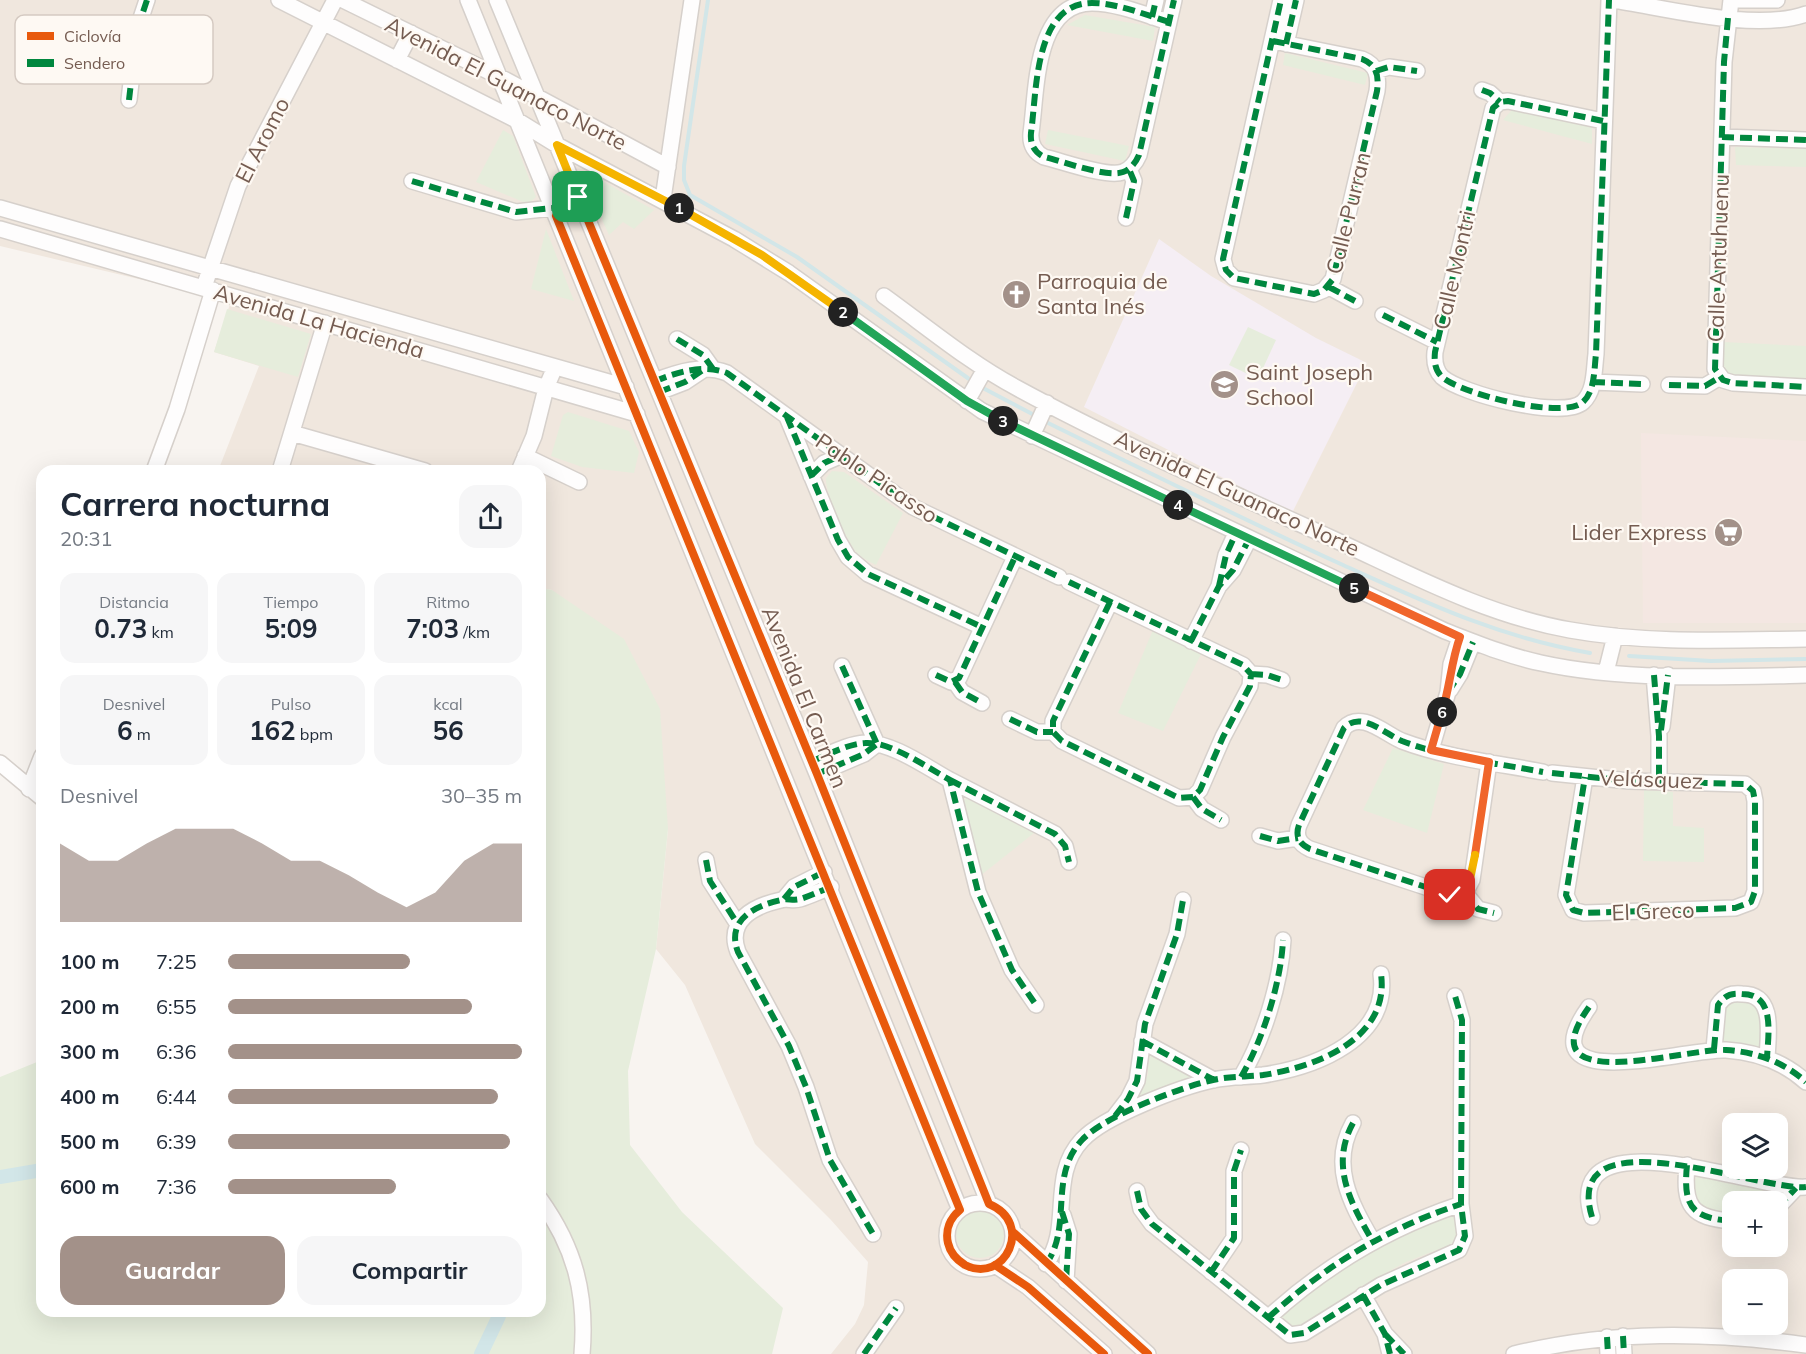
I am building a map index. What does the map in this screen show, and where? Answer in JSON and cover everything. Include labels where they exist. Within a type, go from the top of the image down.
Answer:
[{"type":"street","points":[[142,15],[147,0]]},
{"type":"street","name":"Avenida El Guanaco Norte","points":[[279,0],[518,121],[557,145],[663,199],[789,273],[969,397],[1242,536],[1466,639],[1541,663],[1606,672],[1661,675],[1806,675]]},
{"type":"street","name":"El Aromo","points":[[156,465],[180,399],[208,289],[210,267],[238,186],[335,0]]},
{"type":"street","name":"Avenida El Guanaco Norte","points":[[343,0],[500,77],[668,167]]},
{"type":"street","points":[[468,0],[831,887],[960,1210]]},
{"type":"street","name":"Avenida El Carmen","points":[[498,0],[814,768],[990,1204]]},
{"type":"street","points":[[663,199],[692,0]]},
{"type":"street","points":[[1152,17],[1156,0]]},
{"type":"street","points":[[1126,218],[1133,186],[1130,169],[1139,155],[1174,0]]},
{"type":"street","name":"Calle Purran","points":[[1280,43],[1281,0]]},
{"type":"street","name":"Calle Purran","points":[[1296,0],[1280,43],[1224,254],[1224,265],[1234,278],[1309,294],[1320,293],[1329,287],[1335,274],[1377,91],[1376,70]]},
{"type":"street","points":[[1642,384],[1593,382],[1603,121],[1611,0],[1728,18],[1767,20],[1806,14]]},
{"type":"street","points":[[1733,0],[1777,0]]},
{"type":"street","name":"Calle Antuhuenu","points":[[1720,377],[1714,364],[1728,18],[1733,0]]},
{"type":"street","points":[[1130,169],[1110,173],[1040,155],[1033,148],[1030,138],[1047,36],[1062,12],[1076,6],[1094,3],[1169,22]]},
{"type":"street","points":[[397,60],[411,33]]},
{"type":"street","points":[[1280,43],[1362,59],[1376,70],[1389,66],[1417,71]]},
{"type":"street","points":[[129,100],[131,84]]},
{"type":"street","points":[[1482,90],[1500,102],[1513,101],[1603,121]]},
{"type":"street","name":"Calle Montri","points":[[1500,102],[1489,116],[1437,342],[1435,364],[1445,380],[1515,403],[1560,410],[1572,409],[1587,397],[1593,382]]},
{"type":"street","points":[[1722,137],[1806,140]]},
{"type":"street","points":[[412,181],[516,212],[552,208],[578,197]]},
{"type":"street","name":"Avenida La Hacienda","points":[[0,208],[163,252],[626,387]]},
{"type":"street","name":"Avenida La Hacienda","points":[[0,229],[90,253],[637,414]]},
{"type":"street","points":[[90,253],[96,233]]},
{"type":"street","points":[[157,273],[163,252]]},
{"type":"street","points":[[584,288],[600,288],[611,277]]},
{"type":"street","points":[[1329,287],[1355,301]]},
{"type":"street","name":"Avenida El Guanaco Norte","points":[[884,296],[983,373],[1045,406],[1479,604],[1521,619],[1570,630],[1614,636],[1712,641],[1806,639]]},
{"type":"street","points":[[1383,315],[1437,342]]},
{"type":"street","points":[[282,465],[325,322]]},
{"type":"street","points":[[677,339],[703,355],[708,369]]},
{"type":"street","points":[[521,465],[534,436],[546,388],[555,367]]},
{"type":"street","points":[[657,386],[685,382],[708,369],[735,377],[787,417]]},
{"type":"street","points":[[969,397],[983,373]]},
{"type":"street","points":[[1669,385],[1705,386],[1720,377],[1733,383],[1806,387]]},
{"type":"street","points":[[1034,431],[1045,406]]},
{"type":"street","name":"Pablo Picasso","points":[[787,417],[913,507],[1243,665],[1251,674],[1267,675],[1282,680]]},
{"type":"street","name":"Pablo Picasso","points":[[787,417],[837,540],[855,564],[868,574],[982,627]]},
{"type":"street","points":[[292,433],[404,465]]},
{"type":"street","points":[[525,456],[544,465]]},
{"type":"street","points":[[811,476],[824,463],[840,456]]},
{"type":"street","points":[[546,466],[579,482]]},
{"type":"street","points":[[1191,641],[1219,586],[1233,570],[1242,536]]},
{"type":"street","points":[[955,682],[959,678],[1015,557]]},
{"type":"street","points":[[1110,602],[1053,721],[1053,732],[1058,739],[1179,798],[1193,797],[1200,790],[1223,737],[1250,686],[1251,674]]},
{"type":"street","points":[[1606,672],[1614,636]]},
{"type":"street","points":[[1431,750],[1448,692],[1460,674],[1466,639]]},
{"type":"street","points":[[842,666],[877,744]]},
{"type":"street","points":[[936,675],[955,682],[962,692],[982,703]]},
{"type":"street","points":[[1659,781],[1659,736],[1666,706],[1661,675]]},
{"type":"street","points":[[1010,719],[1037,732],[1053,732]]},
{"type":"street","name":"Velásquez","points":[[1298,838],[1299,825],[1342,732],[1347,725],[1356,721],[1366,722],[1398,739],[1431,750],[1547,773],[1659,781],[1736,781],[1750,787]]},
{"type":"street","points":[[814,768],[859,744],[877,744],[905,755],[1055,834],[1065,846],[1070,862]]},
{"type":"street","points":[[1465,893],[1472,880],[1489,762]]},
{"type":"street","points":[[0,763],[36,794]]},
{"type":"street","points":[[29,789],[36,771]]},
{"type":"street","name":"El Greco","points":[[1585,777],[1566,896],[1569,906],[1584,913],[1735,908],[1748,905],[1755,891],[1755,801],[1750,787]]},
{"type":"street","points":[[950,780],[978,892],[1008,962],[1035,1005]]},
{"type":"street","points":[[1193,797],[1202,809],[1221,820]]},
{"type":"street","points":[[1260,836],[1278,841],[1298,838],[1310,849],[1380,873],[1450,895],[1465,893]]},
{"type":"street","points":[[706,860],[710,881],[737,923],[734,939],[738,952],[793,1056],[830,1160],[873,1234]]},
{"type":"street","points":[[784,898],[794,887],[824,872]]},
{"type":"street","points":[[737,923],[760,907],[784,898],[800,899],[831,887]]},
{"type":"street","points":[[1465,893],[1478,909],[1494,913]]},
{"type":"street","points":[[1113,1118],[1128,1099],[1137,1081],[1142,1041],[1149,1012],[1177,934],[1183,900]]},
{"type":"street","points":[[1241,1077],[1251,1058],[1280,971],[1283,940]]},
{"type":"street","points":[[1046,1264],[1055,1247],[1062,1179],[1071,1156],[1089,1133],[1113,1118],[1214,1080],[1292,1068],[1347,1045],[1364,1030],[1375,1015],[1382,991],[1381,974]]},
{"type":"street","points":[[1714,1049],[1718,1005],[1732,993],[1746,994],[1760,999],[1768,1013],[1767,1058]]},
{"type":"street","points":[[1137,1191],[1141,1209],[1152,1224],[1269,1317],[1287,1334],[1299,1336],[1399,1275],[1460,1250],[1465,1236],[1461,1204],[1462,1020],[1455,996]]},
{"type":"street","points":[[1589,1007],[1577,1027],[1574,1040],[1577,1051],[1587,1060],[1599,1062],[1650,1059],[1714,1049],[1740,1051],[1767,1058],[1806,1082]]},
{"type":"street","points":[[1142,1041],[1214,1080]]},
{"type":"street","points":[[1353,1123],[1343,1147],[1343,1176],[1350,1199],[1372,1240]]},
{"type":"street","points":[[1211,1272],[1234,1238],[1234,1171],[1241,1150]]},
{"type":"street","points":[[1592,1217],[1589,1189],[1599,1171],[1623,1164],[1687,1165],[1801,1188]]},
{"type":"street","points":[[1687,1165],[1687,1195],[1691,1208],[1702,1216],[1722,1219]]},
{"type":"street","points":[[1788,1199],[1801,1188]]},
{"type":"street","points":[[1013,1233],[1008,1254],[995,1265],[983,1268],[971,1267],[961,1262],[952,1253],[948,1242],[948,1230],[952,1218],[960,1210],[974,1203],[990,1204],[1004,1213],[1013,1233],[1148,1354]]},
{"type":"street","points":[[1269,1317],[1320,1274],[1372,1240],[1416,1220],[1461,1204]]},
{"type":"street","points":[[546,1208],[558,1225],[573,1260],[583,1306],[582,1354]]},
{"type":"street","points":[[1060,1209],[1069,1234],[1066,1281]]},
{"type":"street","points":[[995,1265],[1028,1287],[1104,1354]]},
{"type":"street","points":[[1363,1295],[1385,1334],[1404,1354]]},
{"type":"street","points":[[864,1354],[896,1308]]},
{"type":"street","points":[[1385,1334],[1390,1354]]},
{"type":"street","points":[[1514,1354],[1623,1336],[1706,1335],[1806,1345]]},
{"type":"street","points":[[1623,1336],[1624,1354]]},
{"type":"street","points":[[1607,1337],[1608,1354]]},
{"type":"shaded area","points":[[0,0],[1806,0],[1806,1354],[831,1354],[855,1324],[864,1305],[868,1262],[831,1220],[755,1144],[685,985],[656,949],[668,829],[552,590],[546,589],[546,465],[220,465],[259,366],[214,352],[231,301],[0,246]]},
{"type":"shaded area","name":"Saint Joseph School","points":[[1159,239],[1211,276],[1316,338],[1367,363],[1292,513],[1084,407]]},
{"type":"shaded area","points":[[1641,433],[1806,441],[1806,623],[1643,623]]},
{"type":"green space","points":[[1085,15],[1155,27],[1153,41],[1067,25]]},
{"type":"green space","points":[[1285,53],[1368,73],[1365,85],[1283,65]]},
{"type":"green space","points":[[1512,110],[1592,126],[1592,144],[1503,120]]},
{"type":"green space","points":[[503,130],[513,136],[536,197],[528,204],[476,182]]},
{"type":"green space","points":[[1048,130],[1129,146],[1125,161],[1045,144]]},
{"type":"green space","points":[[1735,147],[1806,149],[1806,167],[1736,165]]},
{"type":"green space","points":[[589,174],[654,210],[634,229],[623,222],[609,235],[584,180]]},
{"type":"green space","points":[[546,229],[574,301],[531,289]]},
{"type":"green space","points":[[227,309],[311,334],[298,377],[214,352]]},
{"type":"green space","points":[[1248,327],[1276,340],[1258,379],[1229,365]]},
{"type":"green space","points":[[1723,342],[1806,346],[1806,380],[1728,376],[1723,366]]},
{"type":"green space","points":[[568,412],[629,431],[639,452],[634,473],[582,467],[551,456],[563,415]]},
{"type":"green space","points":[[832,471],[844,472],[903,513],[876,565],[856,552],[842,527],[832,505],[827,485],[826,478]]},
{"type":"green space","points":[[546,589],[552,590],[624,639],[660,709],[668,829],[656,949],[628,1071],[630,1145],[682,1212],[783,1308],[772,1354],[0,1354],[0,1077],[36,1062],[36,1317],[546,1317]]},
{"type":"green space","points":[[1153,630],[1202,652],[1163,731],[1118,713]]},
{"type":"green space","points":[[1393,748],[1444,764],[1427,833],[1363,810]]},
{"type":"green space","points":[[1644,790],[1673,792],[1673,826],[1704,828],[1704,862],[1643,861]]},
{"type":"green space","points":[[966,798],[1034,833],[980,876],[963,801]]},
{"type":"green space","points":[[1738,1000],[1756,1002],[1764,1016],[1761,1047],[1721,1041],[1724,1011]]},
{"type":"green space","points":[[1153,1053],[1200,1078],[1141,1099],[1139,1094],[1148,1074],[1148,1057]]},
{"type":"green space","points":[[1696,1176],[1766,1191],[1722,1191],[1722,1214],[1714,1213],[1697,1201],[1694,1188]]},
{"type":"green space","points":[[975,1210],[985,1210],[997,1217],[1004,1229],[1004,1239],[997,1251],[985,1258],[975,1258],[960,1247],[956,1239],[956,1229],[967,1214]]},
{"type":"green space","points":[[1457,1210],[1460,1241],[1406,1262],[1362,1286],[1297,1331],[1280,1315],[1369,1249]]},
{"type":"waterway","points":[[708,0],[684,166],[684,180],[690,195],[797,257],[972,381]]},
{"type":"waterway","points":[[981,387],[1038,417]]},
{"type":"waterway","points":[[1044,421],[1268,530],[1434,605],[1524,638],[1590,653]]},
{"type":"waterway","points":[[1629,656],[1711,661],[1806,659]]},
{"type":"waterway","points":[[0,1177],[36,1171]]},
{"type":"waterway","points":[[481,1354],[499,1317]]},
{"type":"marked path","points":[[142,15],[147,0]]},
{"type":"marked path","points":[[1152,17],[1156,0]]},
{"type":"marked path","points":[[1169,22],[1121,7],[1092,3],[1073,7],[1059,17],[1049,33],[1038,73],[1031,137],[1033,147],[1038,153],[1044,157],[1106,173],[1123,172],[1133,165],[1139,155],[1174,0]]},
{"type":"marked path","points":[[1273,41],[1362,59],[1374,68],[1378,81],[1333,279],[1324,290],[1314,294],[1234,278],[1226,270],[1223,259],[1281,0]]},
{"type":"marked path","points":[[1286,44],[1296,0]]},
{"type":"marked path","points":[[1603,121],[1508,101],[1500,102],[1493,108],[1435,352],[1438,372],[1453,384],[1512,403],[1555,408],[1572,407],[1583,402],[1590,392],[1596,354],[1609,0]]},
{"type":"marked path","points":[[1728,18],[1724,62],[1715,369],[1723,380],[1733,383],[1806,387]]},
{"type":"marked path","points":[[1376,71],[1389,67],[1417,71]]},
{"type":"marked path","points":[[129,100],[131,84]]},
{"type":"marked path","points":[[1482,90],[1490,93],[1500,102]]},
{"type":"marked path","points":[[1722,137],[1806,140]]},
{"type":"marked path","points":[[1126,218],[1134,181],[1129,169]]},
{"type":"marked path","points":[[412,181],[516,212],[552,208]]},
{"type":"marked path","points":[[1329,287],[1355,301]]},
{"type":"marked path","points":[[1383,315],[1437,342]]},
{"type":"marked path","points":[[677,339],[703,355],[713,369]]},
{"type":"marked path","points":[[655,381],[700,369],[727,373],[913,507],[1059,577]]},
{"type":"marked path","points":[[659,392],[685,382],[703,370]]},
{"type":"marked path","points":[[1669,385],[1705,386],[1720,377]]},
{"type":"marked path","points":[[1593,382],[1642,384]]},
{"type":"marked path","points":[[787,417],[838,540],[848,557],[868,574],[982,627]]},
{"type":"marked path","points":[[811,476],[824,463],[840,456]]},
{"type":"marked path","points":[[1219,586],[1226,555],[1236,533]]},
{"type":"marked path","points":[[1191,641],[1219,586],[1233,570],[1249,539]]},
{"type":"marked path","points":[[936,675],[951,682],[959,678],[1015,557]]},
{"type":"marked path","points":[[1069,582],[1243,665],[1251,674]]},
{"type":"marked path","points":[[1110,602],[1053,721],[1053,732],[1062,741],[1179,798],[1193,797],[1200,790],[1223,737],[1250,686],[1251,674]]},
{"type":"marked path","points":[[1431,750],[1448,692],[1451,664],[1460,637]]},
{"type":"marked path","points":[[1448,692],[1460,674],[1473,642]]},
{"type":"marked path","points":[[842,666],[877,744]]},
{"type":"marked path","points":[[1251,674],[1267,675],[1282,680]]},
{"type":"marked path","points":[[1654,675],[1659,736],[1659,781]]},
{"type":"marked path","points":[[1661,730],[1668,675]]},
{"type":"marked path","points":[[955,682],[962,692],[982,703]]},
{"type":"marked path","points":[[1010,719],[1037,732],[1053,732]]},
{"type":"marked path","points":[[1465,893],[1450,895],[1303,845],[1297,833],[1299,825],[1344,728],[1351,723],[1365,722],[1402,741],[1436,752],[1543,772]]},
{"type":"marked path","points":[[812,761],[851,745],[875,744],[909,756],[950,780],[978,892],[1012,970],[1036,1005]]},
{"type":"marked path","points":[[817,774],[864,754],[877,744]]},
{"type":"marked path","points":[[1465,893],[1472,880],[1489,762]]},
{"type":"marked path","points":[[1552,773],[1629,781],[1745,784],[1753,791],[1755,801],[1755,891],[1751,902],[1735,908],[1584,913],[1573,910],[1566,895],[1585,777]]},
{"type":"marked path","points":[[950,780],[1055,834],[1065,846],[1069,862]]},
{"type":"marked path","points":[[1193,797],[1202,809],[1221,820]]},
{"type":"marked path","points":[[1260,836],[1278,841],[1298,838]]},
{"type":"marked path","points":[[706,860],[710,881],[737,923]]},
{"type":"marked path","points":[[784,899],[794,887],[824,872]]},
{"type":"marked path","points":[[831,887],[800,899],[781,900],[752,911],[739,924],[735,941],[738,952],[789,1046],[806,1087],[830,1160],[873,1234]]},
{"type":"marked path","points":[[1465,893],[1478,909],[1494,913]]},
{"type":"marked path","points":[[1115,1116],[1128,1099],[1137,1081],[1145,1024],[1177,934],[1183,900]]},
{"type":"marked path","points":[[1241,1077],[1257,1046],[1270,1010],[1279,974],[1283,940]]},
{"type":"marked path","points":[[1046,1264],[1054,1250],[1058,1234],[1066,1169],[1072,1154],[1082,1140],[1107,1121],[1182,1089],[1219,1079],[1284,1071],[1326,1057],[1345,1046],[1362,1032],[1374,1016],[1381,997],[1381,974]]},
{"type":"marked path","points":[[1714,1049],[1718,1005],[1731,994],[1742,994],[1753,996],[1765,1008],[1768,1017],[1767,1058]]},
{"type":"marked path","points":[[1137,1191],[1141,1209],[1152,1224],[1290,1335],[1304,1333],[1381,1285],[1459,1250],[1465,1236],[1461,1204],[1462,1020],[1455,996]]},
{"type":"marked path","points":[[1589,1007],[1574,1035],[1578,1052],[1594,1060],[1619,1062],[1707,1051],[1737,1051],[1769,1059],[1806,1082]]},
{"type":"marked path","points":[[1142,1041],[1214,1080]]},
{"type":"marked path","points":[[1353,1123],[1346,1139],[1343,1168],[1350,1197],[1372,1240]]},
{"type":"marked path","points":[[1211,1272],[1234,1238],[1234,1171],[1241,1150]]},
{"type":"marked path","points":[[1592,1217],[1590,1185],[1606,1168],[1635,1162],[1671,1164],[1783,1185],[1806,1187]]},
{"type":"marked path","points":[[1687,1165],[1687,1191],[1693,1207],[1707,1217],[1722,1220]]},
{"type":"marked path","points":[[1788,1196],[1796,1188]]},
{"type":"marked path","points":[[1269,1317],[1313,1281],[1359,1250],[1408,1224],[1461,1204]]},
{"type":"marked path","points":[[1062,1212],[1069,1234],[1066,1281]]},
{"type":"marked path","points":[[1363,1295],[1385,1334],[1390,1354]]},
{"type":"marked path","points":[[864,1354],[896,1308]]},
{"type":"marked path","points":[[1385,1334],[1404,1354]]},
{"type":"marked path","points":[[1623,1336],[1624,1354]]},
{"type":"marked path","points":[[1607,1337],[1608,1354]]},
{"type":"cycle path","points":[[556,216],[960,1210],[949,1225],[947,1233],[949,1246],[959,1261],[965,1265],[979,1269],[992,1267],[1009,1249],[1012,1237],[1010,1224],[1003,1213],[989,1204],[817,774],[582,206]]},
{"type":"cycle path","points":[[1013,1232],[1148,1354]]},
{"type":"cycle path","points":[[995,1265],[1028,1287],[1104,1354]]},
{"type":"place","name":"Parroquia de Santa Inés","points":[[1016,294]]},
{"type":"place","name":"Saint Joseph School","points":[[1225,385]]},
{"type":"place","name":"Lider Express","points":[[1728,532]]},
{"type":"route","points":[[578,197],[557,145],[690,214],[762,255],[982,411],[1263,546],[1460,637],[1452,657],[1448,692],[1431,750],[1489,762],[1471,885],[1462,895],[1450,895]]}]
